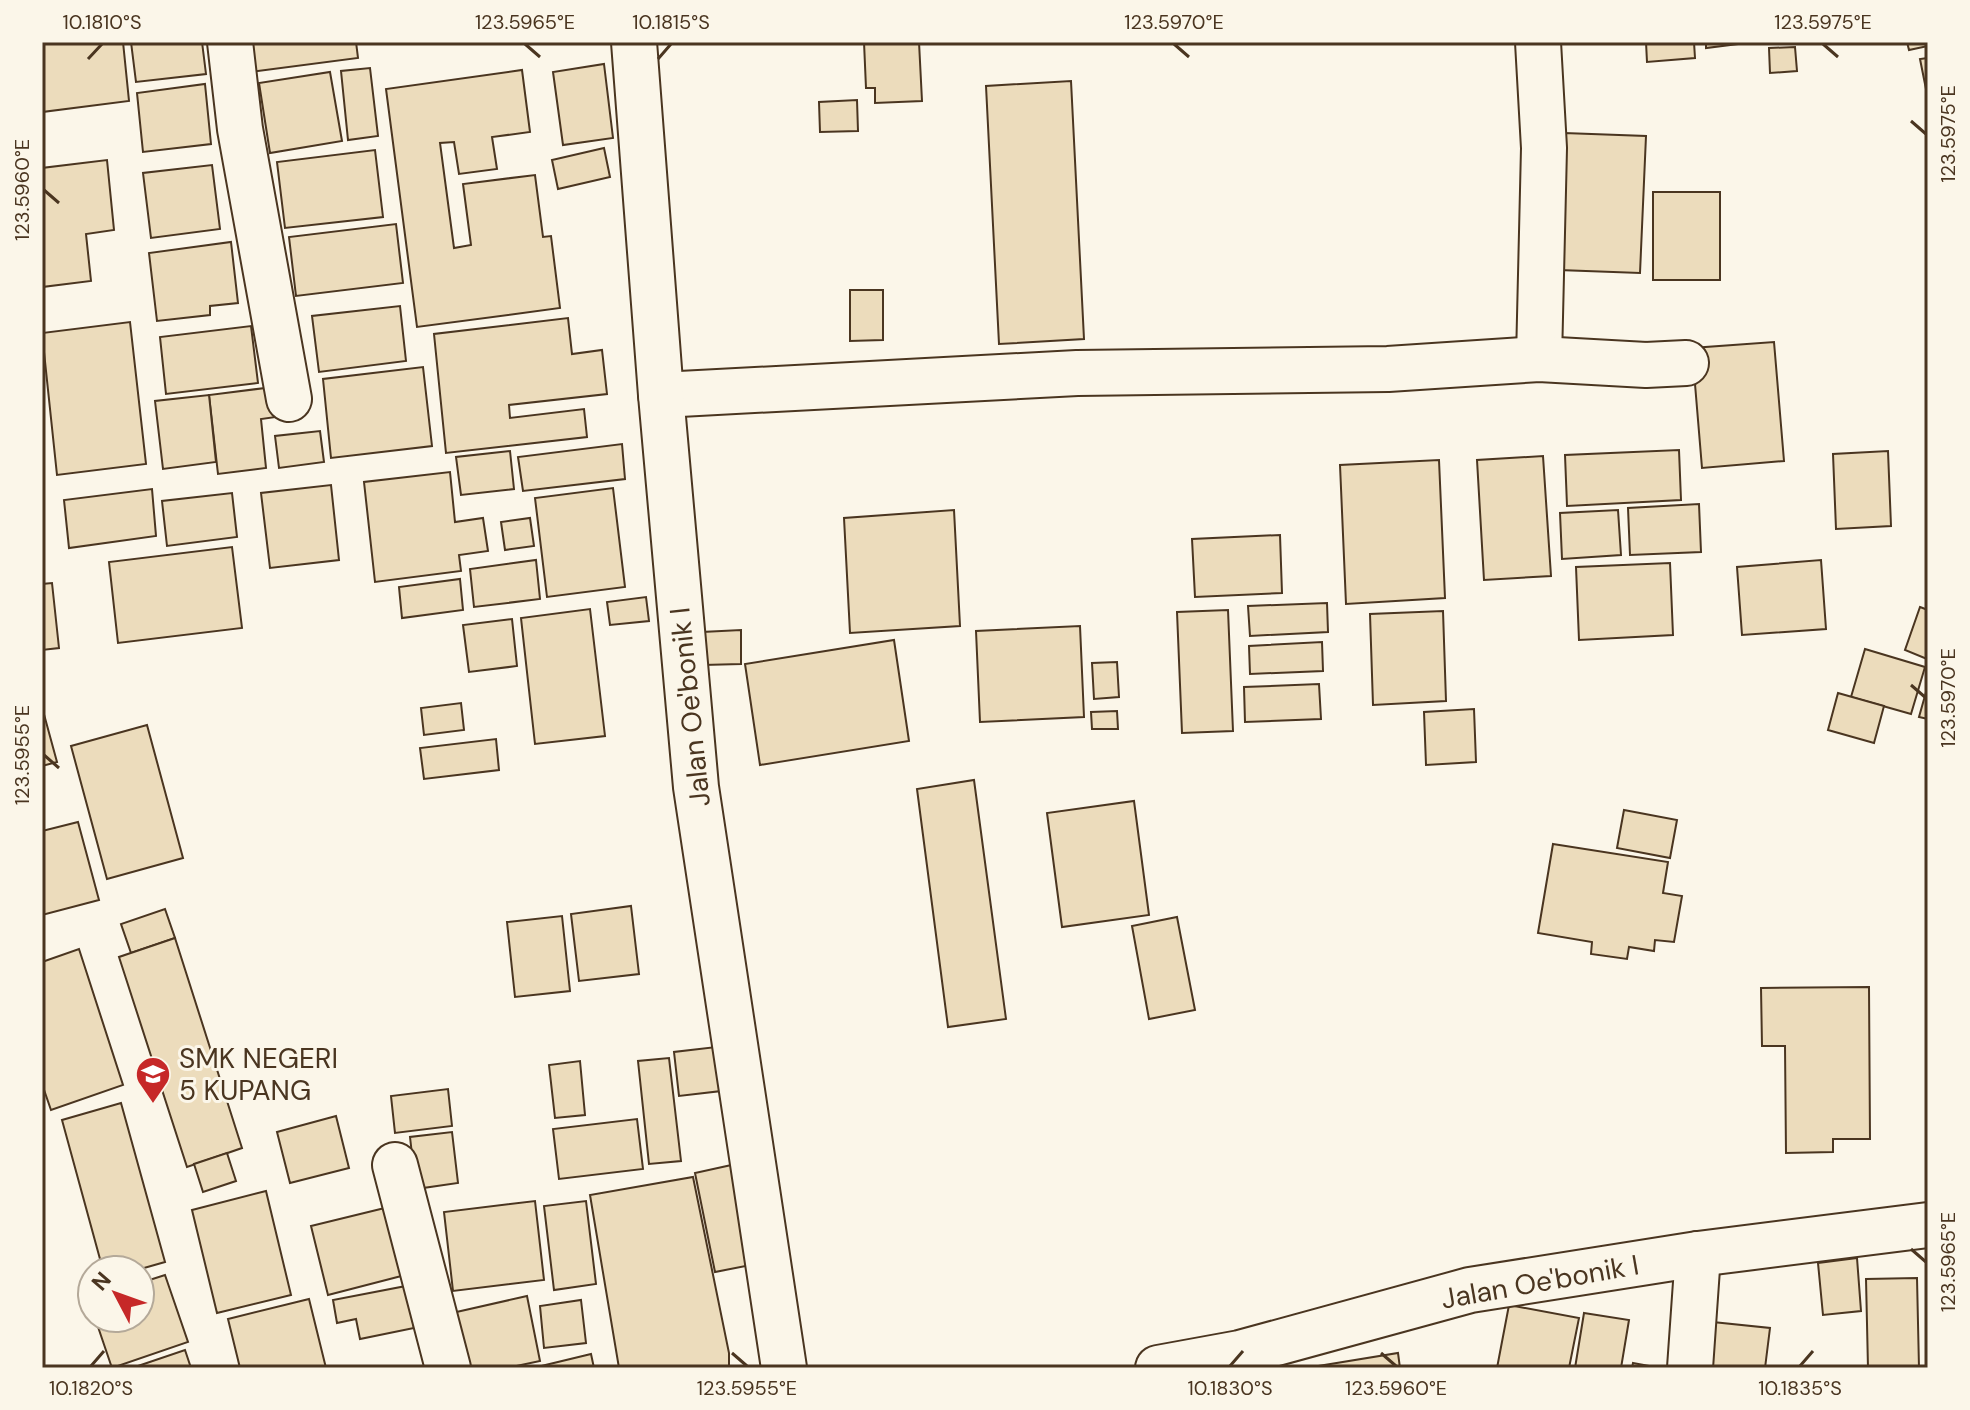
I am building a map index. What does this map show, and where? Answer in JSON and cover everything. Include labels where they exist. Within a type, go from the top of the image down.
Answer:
[{"type":"street","points":[[230,42],[240,129],[289,399]]},
{"type":"street","name":"Jalan Oe'bonik I","points":[[634,42],[696,787],[784,1368]]},
{"type":"street","points":[[1538,42],[1544,148],[1539,359]]},
{"type":"street","points":[[661,395],[1024,375],[1388,369],[1539,359],[1646,365],[1686,363]]},
{"type":"street","points":[[395,1165],[448,1368]]},
{"type":"street","name":"Jalan Oe'bonik I","points":[[1158,1368],[1242,1361],[1470,1290],[1698,1254],[1928,1225]]},
{"type":"street","points":[[1690,1368],[1698,1254]]},
{"type":"building","points":[[42,42],[123,42],[129,101],[42,112]]},
{"type":"building","points":[[131,42],[202,42],[206,74],[136,82]]},
{"type":"building","points":[[247,42],[356,42],[358,58],[251,72]]},
{"type":"building","points":[[864,42],[919,42],[922,101],[875,103],[875,88],[866,88]]},
{"type":"building","points":[[1646,42],[1694,42],[1695,58],[1647,62]]},
{"type":"building","points":[[1706,42],[1754,42],[1706,48]]},
{"type":"building","points":[[1907,42],[1928,42],[1928,46],[1909,50]]},
{"type":"building","points":[[1795,47],[1797,71],[1770,73],[1769,48]]},
{"type":"building","points":[[1928,58],[1928,99],[1920,59]]},
{"type":"building","points":[[604,64],[613,138],[563,145],[553,72]]},
{"type":"building","points":[[370,68],[378,136],[348,140],[341,71]]},
{"type":"building","points":[[522,70],[530,132],[492,137],[497,169],[459,174],[454,142],[440,143],[454,248],[471,245],[463,184],[535,175],[543,237],[551,236],[560,308],[417,327],[386,89]]},
{"type":"building","points":[[330,72],[342,141],[270,153],[259,83]]},
{"type":"building","points":[[1071,81],[1084,339],[999,344],[986,86]]},
{"type":"building","points":[[205,84],[211,144],[143,152],[137,93]]},
{"type":"building","points":[[857,100],[858,131],[820,132],[819,102]]},
{"type":"building","points":[[1564,133],[1646,136],[1640,273],[1559,270]]},
{"type":"building","points":[[604,148],[610,177],[558,189],[552,160]]},
{"type":"building","points":[[375,150],[383,217],[285,228],[277,162]]},
{"type":"building","points":[[107,160],[114,230],[86,234],[91,281],[42,287],[42,168]]},
{"type":"building","points":[[212,165],[220,229],[151,238],[143,173]]},
{"type":"building","points":[[1653,192],[1720,192],[1720,280],[1653,280]]},
{"type":"building","points":[[396,224],[403,283],[296,296],[289,237]]},
{"type":"building","points":[[231,242],[238,303],[210,306],[210,315],[157,321],[149,253]]},
{"type":"building","points":[[850,290],[883,290],[883,340],[850,341]]},
{"type":"building","points":[[400,306],[406,361],[319,372],[312,316]]},
{"type":"building","points":[[568,318],[572,354],[602,350],[607,394],[509,405],[510,418],[584,409],[587,437],[446,453],[434,334]]},
{"type":"building","points":[[130,322],[146,464],[57,475],[42,333]]},
{"type":"building","points":[[251,326],[258,383],[166,394],[160,337]]},
{"type":"building","points":[[1774,342],[1784,461],[1702,468],[1692,348]]},
{"type":"building","points":[[423,367],[432,446],[331,458],[323,379]]},
{"type":"building","points":[[273,387],[276,417],[261,419],[266,468],[218,474],[209,395]]},
{"type":"building","points":[[209,395],[216,462],[163,469],[155,401]]},
{"type":"building","points":[[320,431],[324,462],[279,468],[275,436]]},
{"type":"building","points":[[622,444],[625,479],[523,491],[518,457]]},
{"type":"building","points":[[1679,450],[1681,500],[1567,506],[1565,455]]},
{"type":"building","points":[[510,451],[514,489],[461,495],[456,457]]},
{"type":"building","points":[[1888,451],[1891,526],[1836,529],[1833,454]]},
{"type":"building","points":[[1543,456],[1551,576],[1484,580],[1477,460]]},
{"type":"building","points":[[1439,460],[1445,598],[1346,604],[1340,465]]},
{"type":"building","points":[[450,472],[455,522],[483,518],[488,551],[459,555],[461,571],[375,582],[364,482]]},
{"type":"building","points":[[331,485],[339,560],[270,568],[261,493]]},
{"type":"building","points":[[613,488],[625,587],[547,597],[535,498]]},
{"type":"building","points":[[152,489],[156,536],[69,548],[64,500]]},
{"type":"building","points":[[232,493],[237,537],[167,546],[162,501]]},
{"type":"building","points":[[1699,504],[1701,552],[1630,555],[1628,508]]},
{"type":"building","points":[[954,510],[960,626],[850,633],[844,518]]},
{"type":"building","points":[[1618,510],[1621,555],[1562,559],[1560,513]]},
{"type":"building","points":[[530,518],[534,546],[505,550],[501,522]]},
{"type":"building","points":[[1280,535],[1282,593],[1195,597],[1192,539]]},
{"type":"building","points":[[232,547],[242,628],[118,643],[109,562]]},
{"type":"building","points":[[536,560],[540,599],[474,607],[470,569]]},
{"type":"building","points":[[1821,560],[1826,629],[1742,635],[1737,567]]},
{"type":"building","points":[[1670,563],[1673,635],[1579,640],[1576,567]]},
{"type":"building","points":[[460,579],[463,610],[402,618],[399,587]]},
{"type":"building","points":[[52,583],[59,648],[42,650],[42,584]]},
{"type":"building","points":[[646,597],[649,621],[610,625],[607,602]]},
{"type":"building","points":[[1327,603],[1328,632],[1250,636],[1248,606]]},
{"type":"building","points":[[1920,607],[1928,610],[1927,659],[1905,650]]},
{"type":"building","points":[[590,609],[605,736],[535,744],[521,618]]},
{"type":"building","points":[[1228,610],[1233,731],[1182,733],[1177,612]]},
{"type":"building","points":[[1443,611],[1446,701],[1373,705],[1370,614]]},
{"type":"building","points":[[512,619],[517,666],[469,672],[463,625]]},
{"type":"building","points":[[1080,626],[1084,717],[980,722],[976,631]]},
{"type":"building","points":[[741,630],[741,664],[703,665],[702,632]]},
{"type":"building","points":[[894,640],[909,741],[760,765],[745,664]]},
{"type":"building","points":[[1322,642],[1323,671],[1250,674],[1249,646]]},
{"type":"building","points":[[1865,649],[1925,667],[1911,714],[1851,697]]},
{"type":"building","points":[[1117,662],[1119,697],[1094,699],[1092,663]]},
{"type":"building","points":[[1319,684],[1321,719],[1245,722],[1244,687]]},
{"type":"building","points":[[1928,685],[1928,719],[1919,717]]},
{"type":"building","points":[[1838,693],[1884,706],[1874,743],[1828,730]]},
{"type":"building","points":[[461,703],[464,730],[424,735],[421,708]]},
{"type":"building","points":[[42,707],[57,762],[42,766]]},
{"type":"building","points":[[1474,709],[1476,762],[1426,765],[1424,712]]},
{"type":"building","points":[[1117,711],[1118,729],[1092,729],[1091,712]]},
{"type":"building","points":[[147,725],[183,858],[107,879],[71,746]]},
{"type":"building","points":[[496,739],[499,770],[424,779],[420,748]]},
{"type":"building","points":[[974,780],[1006,1019],[948,1027],[917,789]]},
{"type":"building","points":[[1134,801],[1149,915],[1062,927],[1047,813]]},
{"type":"building","points":[[1624,810],[1677,820],[1670,858],[1617,848]]},
{"type":"building","points":[[78,822],[99,900],[42,915],[42,831]]},
{"type":"building","points":[[1553,844],[1668,862],[1663,893],[1682,896],[1674,942],[1655,940],[1654,951],[1629,947],[1627,959],[1591,954],[1592,942],[1538,933]]},
{"type":"building","points":[[631,906],[639,974],[579,981],[571,914]]},
{"type":"building","points":[[165,909],[175,938],[131,953],[121,924]]},
{"type":"building","points":[[562,916],[570,991],[515,997],[507,922]]},
{"type":"building","points":[[1177,917],[1195,1010],[1149,1019],[1132,926]]},
{"type":"building","points":[[175,938],[242,1148],[187,1167],[119,957]]},
{"type":"building","points":[[79,949],[123,1085],[51,1110],[42,1084],[42,962]]},
{"type":"building","points":[[1869,987],[1870,1139],[1833,1139],[1833,1152],[1786,1153],[1785,1046],[1762,1046],[1761,988]]},
{"type":"building","points":[[716,1047],[721,1091],[679,1096],[674,1052]]},
{"type":"building","points":[[669,1058],[681,1161],[649,1164],[638,1061]]},
{"type":"building","points":[[580,1061],[585,1115],[555,1118],[549,1065]]},
{"type":"building","points":[[448,1089],[452,1126],[395,1133],[391,1096]]},
{"type":"building","points":[[121,1103],[165,1262],[156,1265],[156,1254],[99,1254],[62,1120]]},
{"type":"building","points":[[336,1116],[349,1168],[290,1183],[277,1132]]},
{"type":"building","points":[[637,1119],[643,1169],[559,1179],[553,1129]]},
{"type":"building","points":[[452,1132],[458,1183],[416,1189],[410,1137]]},
{"type":"building","points":[[227,1153],[236,1181],[203,1192],[194,1164]]},
{"type":"building","points":[[736,1164],[756,1264],[715,1272],[695,1173]]},
{"type":"building","points":[[693,1177],[729,1365],[727,1368],[619,1368],[590,1195]]},
{"type":"building","points":[[266,1191],[291,1295],[217,1313],[192,1210]]},
{"type":"building","points":[[535,1201],[544,1280],[453,1291],[444,1212]]},
{"type":"building","points":[[586,1201],[596,1284],[554,1290],[544,1206]]},
{"type":"building","points":[[397,1205],[413,1273],[328,1295],[311,1226]]},
{"type":"building","points":[[1857,1258],[1861,1311],[1823,1315],[1818,1263]]},
{"type":"building","points":[[165,1275],[188,1342],[112,1368],[100,1334],[156,1334],[156,1278]]},
{"type":"building","points":[[1917,1278],[1919,1368],[1868,1368],[1866,1279]]},
{"type":"building","points":[[406,1286],[414,1328],[360,1339],[356,1319],[337,1323],[333,1300]]},
{"type":"building","points":[[527,1296],[540,1361],[507,1368],[465,1368],[452,1313]]},
{"type":"building","points":[[309,1299],[326,1368],[240,1368],[228,1319]]},
{"type":"building","points":[[581,1300],[586,1343],[544,1348],[540,1306]]},
{"type":"building","points":[[1509,1305],[1579,1318],[1569,1368],[1497,1368]]},
{"type":"building","points":[[1584,1313],[1629,1320],[1621,1368],[1575,1368]]},
{"type":"building","points":[[1703,1321],[1770,1328],[1765,1368],[1697,1368]]},
{"type":"building","points":[[185,1350],[191,1368],[132,1368]]},
{"type":"building","points":[[1398,1353],[1400,1368],[1306,1368]]},
{"type":"building","points":[[591,1354],[594,1368],[533,1368]]},
{"type":"building","points":[[1633,1363],[1660,1368],[1632,1368]]},
{"type":"place","name":"SMK NEGERI 5 KUPANG","points":[[153,1105]]}]
